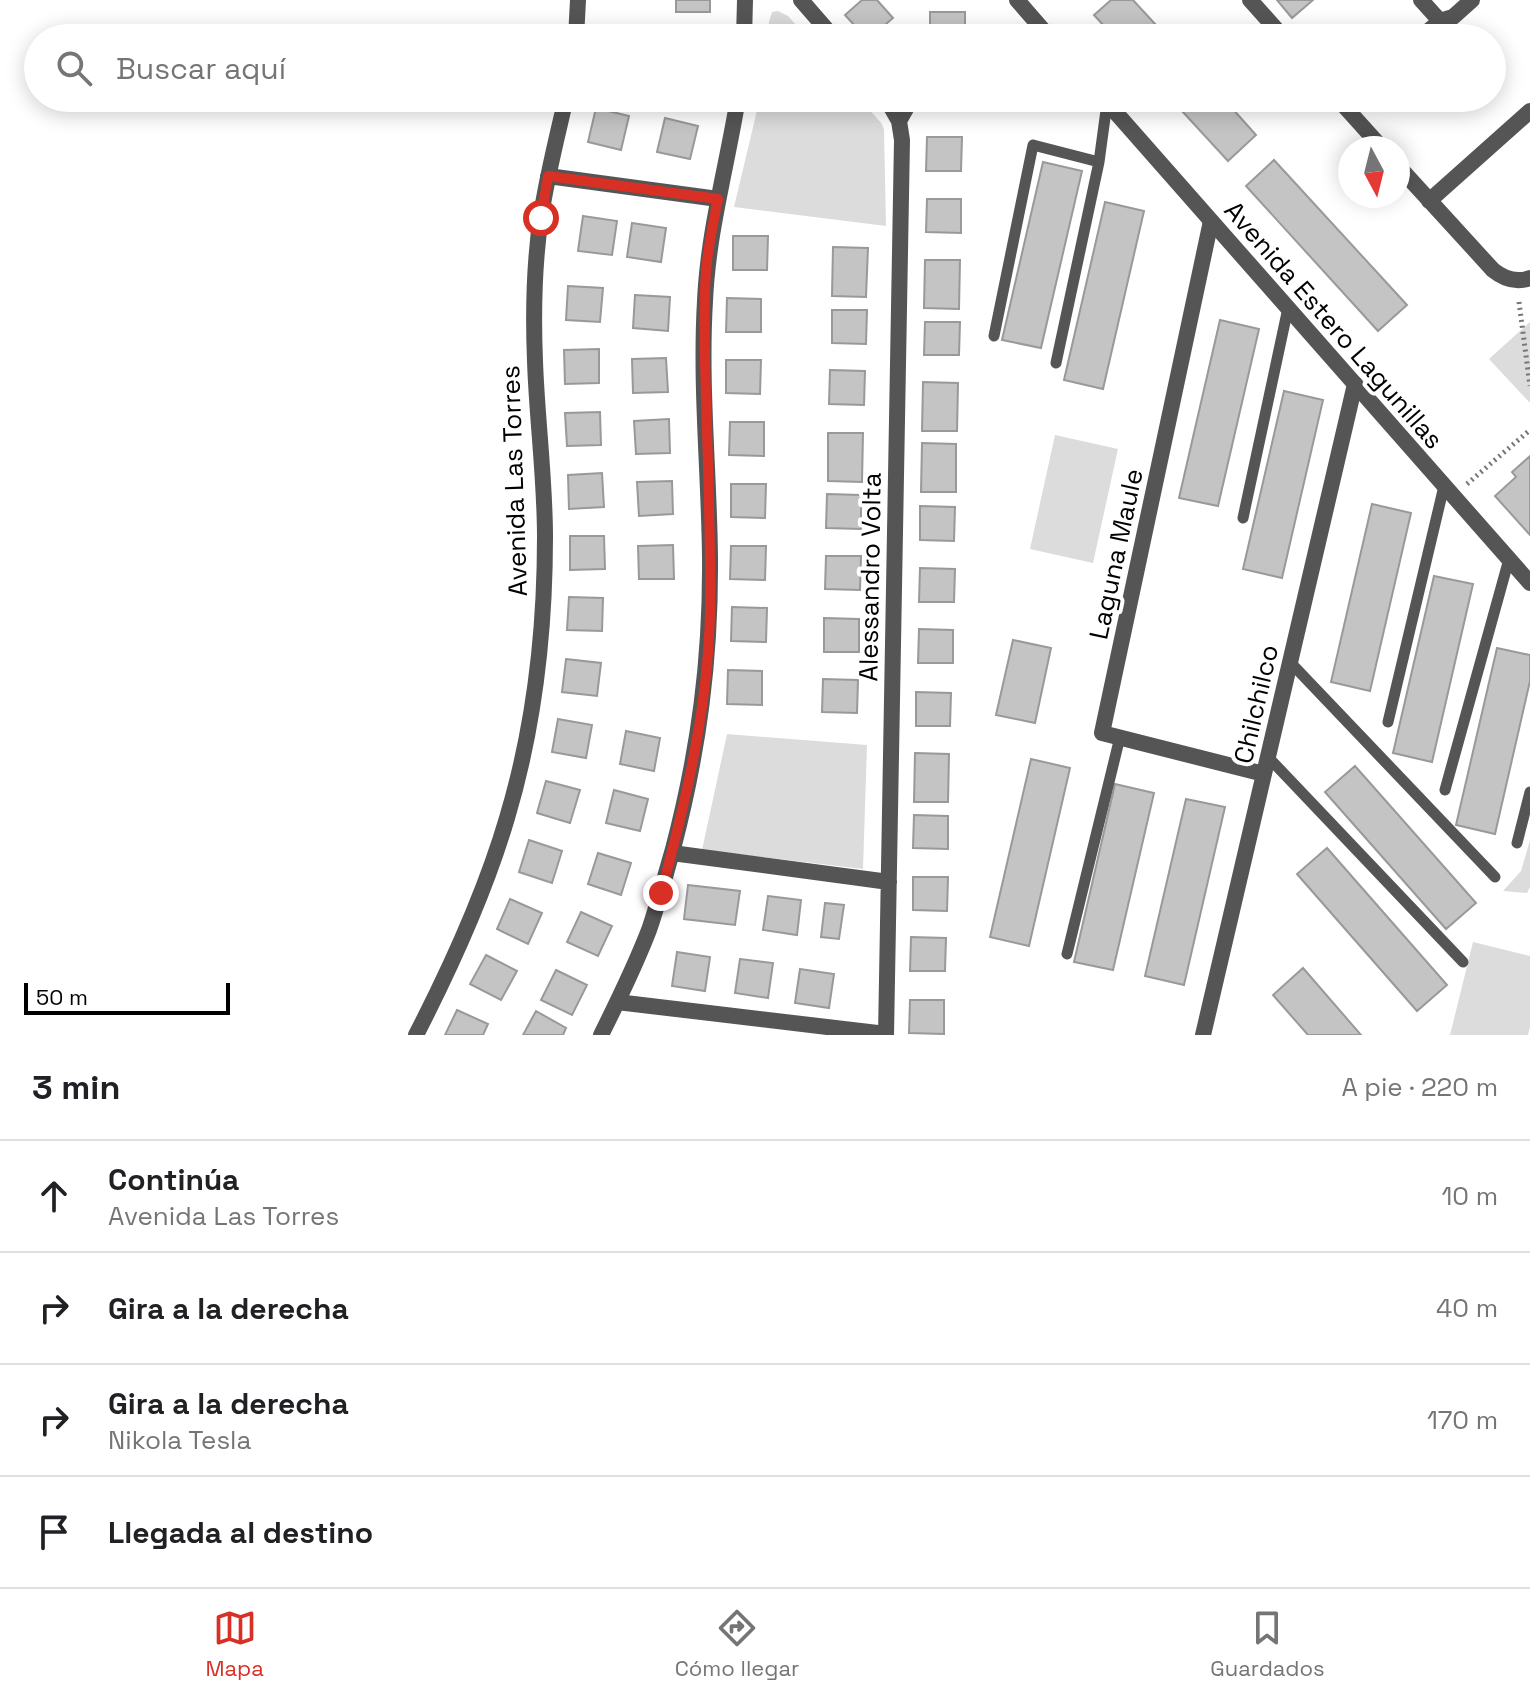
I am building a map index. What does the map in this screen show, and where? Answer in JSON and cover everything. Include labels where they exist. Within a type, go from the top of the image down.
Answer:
[{"type":"street","points":[[577,24],[578,0]]},
{"type":"street","points":[[744,24],[745,0]]},
{"type":"street","points":[[801,0],[822,24]]},
{"type":"street","points":[[1017,0],[1038,24]]},
{"type":"street","points":[[1250,0],[1271,24]]},
{"type":"street","points":[[1421,0],[1440,21]]},
{"type":"street","points":[[1436,24],[1453,17],[1472,0]]},
{"type":"street","points":[[1429,201],[1530,111]]},
{"type":"street","name":"Avenida Las Torres","points":[[416,1035],[448,973],[507,820],[532,704],[544,592],[545,537],[534,321],[537,250],[548,176],[563,112]]},
{"type":"street","points":[[601,1035],[649,928],[672,853],[696,746],[708,651],[710,555],[704,304],[710,243],[735,112]]},
{"type":"street","points":[[894,112],[899,121]]},
{"type":"street","points":[[899,121],[904,112]]},
{"type":"street","name":"Avenida Estero Lagunillas","points":[[1116,112],[1530,583]]},
{"type":"street","points":[[1353,112],[1372,136]]},
{"type":"street","name":"Alessandro Volta","points":[[886,1035],[902,140],[899,121]]},
{"type":"street","points":[[548,176],[718,199]]},
{"type":"street","points":[[1410,180],[1493,270],[1507,279],[1523,279]]},
{"type":"street","name":"Laguna Maule","points":[[1120,737],[1102,733],[1211,221]]},
{"type":"street","name":"Chilchilco","points":[[1203,1035],[1355,384]]},
{"type":"street","points":[[1120,737],[1266,766]]},
{"type":"street","points":[[672,853],[889,882]]},
{"type":"street","points":[[617,1002],[886,1035]]},
{"type":"lane","points":[[1056,363],[1099,162],[1104,112]]},
{"type":"lane","points":[[994,336],[1033,145],[1099,162]]},
{"type":"lane","points":[[1243,518],[1288,308]]},
{"type":"lane","points":[[1388,722],[1448,491]]},
{"type":"lane","points":[[1445,790],[1509,559]]},
{"type":"lane","points":[[1290,662],[1495,877]]},
{"type":"lane","points":[[1067,954],[1120,737]]},
{"type":"lane","points":[[1266,766],[1463,962]]},
{"type":"lane","points":[[1517,843],[1530,792]]},
{"type":"path","points":[[1523,279],[1530,386]]},
{"type":"path","points":[[1448,491],[1530,430]]},
{"type":"shaded area","points":[[778,11],[788,16],[795,24],[769,24],[772,12]]},
{"type":"shaded area","points":[[757,112],[871,112],[882,124],[886,226],[734,207]]},
{"type":"shaded area","points":[[1530,322],[1530,403],[1489,359]]},
{"type":"shaded area","points":[[1055,435],[1118,449],[1093,563],[1030,549]]},
{"type":"shaded area","points":[[727,734],[867,745],[863,869],[702,850]]},
{"type":"shaded area","points":[[1530,840],[1530,887],[1527,893],[1503,891],[1521,871]]},
{"type":"shaded area","points":[[1473,942],[1530,956],[1528,1035],[1450,1035]]},
{"type":"building","points":[[676,0],[710,0],[710,12],[676,12]]},
{"type":"building","points":[[862,0],[877,0],[893,18],[886,24],[853,24],[845,15]]},
{"type":"building","points":[[1111,0],[1133,0],[1155,24],[1102,24],[1094,15]]},
{"type":"building","points":[[1277,0],[1313,0],[1292,18]]},
{"type":"building","points":[[930,12],[965,12],[965,24],[930,24]]},
{"type":"building","points":[[595,112],[629,116],[621,150],[588,142]]},
{"type":"building","points":[[1183,112],[1235,112],[1256,135],[1228,161]]},
{"type":"building","points":[[665,118],[698,126],[690,159],[657,152]]},
{"type":"building","points":[[927,137],[962,137],[961,171],[926,171]]},
{"type":"building","points":[[1274,160],[1407,305],[1378,331],[1246,186]]},
{"type":"building","points":[[1043,162],[1082,171],[1041,348],[1002,340]]},
{"type":"building","points":[[927,199],[961,199],[961,233],[926,232]]},
{"type":"building","points":[[1105,202],[1144,211],[1103,389],[1064,380]]},
{"type":"building","points":[[583,216],[617,221],[612,255],[578,251]]},
{"type":"building","points":[[632,223],[666,228],[661,262],[627,257]]},
{"type":"building","points":[[733,236],[768,236],[767,270],[733,270]]},
{"type":"building","points":[[833,247],[868,248],[866,297],[832,296]]},
{"type":"building","points":[[925,260],[960,260],[959,309],[924,308]]},
{"type":"building","points":[[568,286],[603,288],[600,322],[566,320]]},
{"type":"building","points":[[635,295],[670,297],[668,331],[633,328]]},
{"type":"building","points":[[727,298],[761,299],[761,332],[726,332]]},
{"type":"building","points":[[832,310],[867,310],[866,344],[832,343]]},
{"type":"building","points":[[1220,320],[1259,329],[1218,506],[1179,498]]},
{"type":"building","points":[[925,322],[960,322],[959,355],[924,355]]},
{"type":"building","points":[[599,349],[599,383],[565,384],[564,350]]},
{"type":"building","points":[[666,358],[668,392],[633,393],[632,359]]},
{"type":"building","points":[[726,360],[761,360],[760,394],[726,393]]},
{"type":"building","points":[[830,370],[865,371],[864,405],[829,404]]},
{"type":"building","points":[[923,382],[958,383],[957,431],[922,431]]},
{"type":"building","points":[[1284,391],[1323,400],[1282,578],[1243,569]]},
{"type":"building","points":[[600,412],[601,445],[567,446],[565,413]]},
{"type":"building","points":[[669,419],[670,453],[636,454],[634,421]]},
{"type":"building","points":[[730,422],[764,422],[764,456],[729,455]]},
{"type":"building","points":[[828,433],[863,433],[862,482],[828,481]]},
{"type":"building","points":[[922,443],[956,444],[956,492],[921,492]]},
{"type":"building","points":[[1530,456],[1530,535],[1495,496],[1516,477],[1512,472]]},
{"type":"building","points":[[602,473],[604,507],[569,509],[568,475]]},
{"type":"building","points":[[672,481],[673,514],[639,516],[637,482]]},
{"type":"building","points":[[731,484],[766,484],[765,518],[731,517]]},
{"type":"building","points":[[827,494],[861,495],[861,529],[826,528]]},
{"type":"building","points":[[1372,504],[1411,513],[1370,691],[1331,682]]},
{"type":"building","points":[[920,506],[955,507],[954,541],[920,540]]},
{"type":"building","points":[[570,536],[604,536],[605,569],[570,570]]},
{"type":"building","points":[[673,545],[674,579],[639,579],[638,546]]},
{"type":"building","points":[[731,546],[766,546],[765,580],[730,579]]},
{"type":"building","points":[[826,556],[861,556],[860,590],[825,589]]},
{"type":"building","points":[[920,568],[955,569],[954,602],[919,602]]},
{"type":"building","points":[[1434,576],[1473,584],[1432,762],[1393,753]]},
{"type":"building","points":[[569,597],[603,598],[602,631],[567,630]]},
{"type":"building","points":[[732,607],[767,608],[766,642],[731,641]]},
{"type":"building","points":[[824,618],[859,619],[859,652],[824,652]]},
{"type":"building","points":[[919,629],[953,630],[953,663],[918,663]]},
{"type":"building","points":[[1013,640],[1051,648],[1035,723],[996,715]]},
{"type":"building","points":[[1497,648],[1530,655],[1530,681],[1495,834],[1456,825]]},
{"type":"building","points":[[566,659],[601,663],[597,696],[562,692]]},
{"type":"building","points":[[728,670],[762,671],[762,705],[727,704]]},
{"type":"building","points":[[823,679],[858,680],[857,713],[822,712]]},
{"type":"building","points":[[916,692],[951,693],[950,726],[916,726]]},
{"type":"building","points":[[558,719],[592,725],[586,758],[552,752]]},
{"type":"building","points":[[626,731],[660,738],[654,771],[620,764]]},
{"type":"building","points":[[915,753],[949,754],[948,802],[914,802]]},
{"type":"building","points":[[1031,759],[1070,768],[1029,946],[990,937]]},
{"type":"building","points":[[1355,766],[1476,903],[1446,929],[1325,792]]},
{"type":"building","points":[[546,781],[580,790],[570,823],[537,813]]},
{"type":"building","points":[[1115,784],[1154,793],[1113,970],[1074,962]]},
{"type":"building","points":[[614,790],[648,799],[640,831],[606,823]]},
{"type":"building","points":[[1186,799],[1225,807],[1184,985],[1145,976]]},
{"type":"building","points":[[914,815],[948,816],[948,849],[913,848]]},
{"type":"building","points":[[529,840],[562,851],[552,883],[519,872]]},
{"type":"building","points":[[1327,848],[1447,985],[1417,1011],[1297,874]]},
{"type":"building","points":[[598,853],[631,863],[621,895],[588,884]]},
{"type":"building","points":[[913,877],[948,877],[947,911],[913,910]]},
{"type":"building","points":[[688,885],[740,891],[735,925],[684,919]]},
{"type":"building","points":[[768,896],[801,900],[797,935],[763,930]]},
{"type":"building","points":[[510,899],[542,913],[528,944],[497,929]]},
{"type":"building","points":[[825,903],[844,905],[839,939],[821,937]]},
{"type":"building","points":[[581,912],[612,926],[598,956],[567,942]]},
{"type":"building","points":[[911,937],[946,938],[945,971],[910,971]]},
{"type":"building","points":[[677,952],[710,957],[705,991],[672,986]]},
{"type":"building","points":[[486,955],[517,971],[501,1000],[470,984]]},
{"type":"building","points":[[740,959],[773,963],[768,998],[735,993]]},
{"type":"building","points":[[1303,968],[1361,1035],[1308,1035],[1273,995]]},
{"type":"building","points":[[800,969],[834,974],[829,1008],[795,1003]]},
{"type":"building","points":[[556,970],[587,985],[572,1015],[541,1000]]},
{"type":"building","points":[[910,1000],[944,1000],[944,1034],[909,1033]]},
{"type":"building","points":[[457,1010],[488,1024],[483,1035],[445,1035]]},
{"type":"building","points":[[536,1011],[566,1028],[563,1035],[523,1035]]},
{"type":"route","points":[[541,218],[548,176],[718,199],[706,270],[704,304],[710,555],[708,651],[694,759],[661,893]]}]
